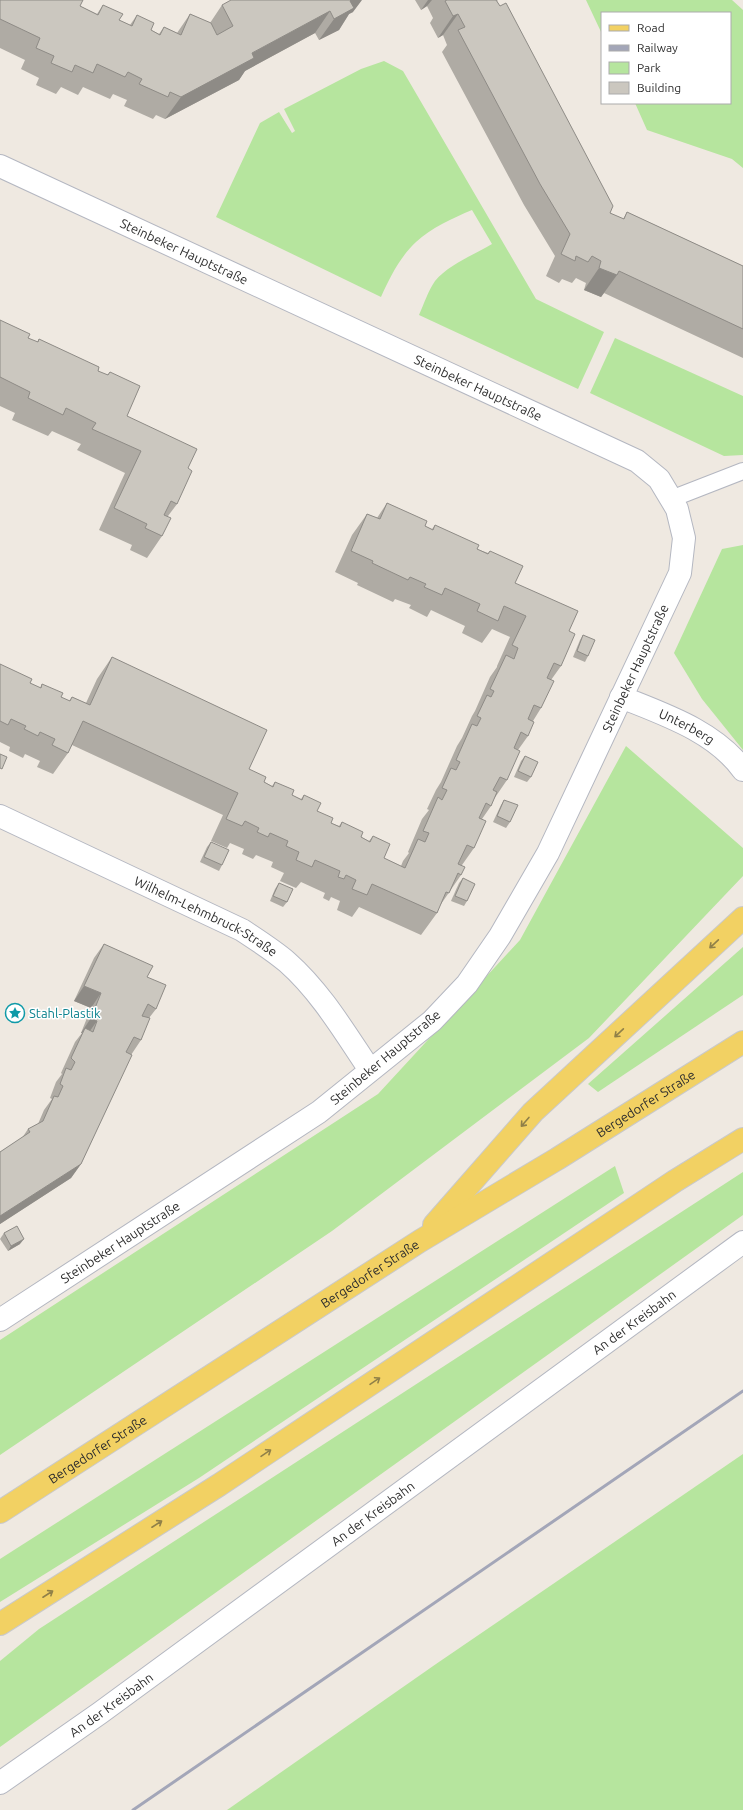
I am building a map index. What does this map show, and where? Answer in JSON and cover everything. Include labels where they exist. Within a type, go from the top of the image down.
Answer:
[{"type":"main road","points":[[420,1241],[533,1112],[743,918]]},
{"type":"main road","name":"Bergedorfer Straße","points":[[0,1512],[420,1241],[557,1159],[743,1042]]},
{"type":"main road","points":[[0,1624],[219,1485],[675,1181],[743,1139]]},
{"type":"street","name":"Steinbeker Hauptstraße","points":[[0,166],[637,461],[659,479],[677,509],[684,538],[680,573],[548,853],[500,936],[467,984],[432,1021],[319,1112],[0,1320]]},
{"type":"street","name":"Unterberg","points":[[621,697],[681,722],[714,741],[738,762],[743,770]]},
{"type":"street","name":"Wilhelm-Lehmbruck-Straße","points":[[0,816],[242,930],[263,944],[287,962],[309,985],[370,1070]]},
{"type":"street","name":"An der Kreisbahn","points":[[0,1783],[100,1713],[743,1242]]},
{"type":"lane","points":[[670,499],[743,471]]},
{"type":"green space","points":[[586,0],[732,0],[743,10],[743,168],[732,159],[647,130],[635,104],[731,104],[731,12],[601,12],[601,32]]},
{"type":"green space","points":[[384,61],[403,71],[536,299],[604,332],[578,389],[419,315],[430,289],[441,275],[454,265],[492,244],[472,210],[435,228],[416,242],[400,261],[381,297],[216,217],[260,123],[279,112],[292,133],[295,131],[284,109],[361,69]]},
{"type":"green space","points":[[615,338],[743,396],[743,455],[724,456],[590,393]]},
{"type":"green space","points":[[743,545],[743,750],[702,699],[674,653],[722,549]]},
{"type":"green space","points":[[626,746],[743,848],[743,876],[589,1038],[332,1231],[0,1455],[0,1340],[378,1094],[520,940]]},
{"type":"green space","points":[[743,947],[743,995],[598,1092],[588,1084]]},
{"type":"green space","points":[[615,1166],[624,1193],[199,1478],[0,1602],[0,1559]]},
{"type":"green space","points":[[743,1172],[743,1215],[0,1747],[0,1661],[39,1629]]},
{"type":"green space","points":[[743,1454],[743,1810],[227,1810],[436,1664]]},
{"type":"building","points":[[0,0],[83,0],[80,6],[98,15],[103,5],[123,14],[119,20],[132,26],[137,15],[154,23],[151,30],[160,35],[164,27],[181,35],[190,14],[211,23],[217,35],[233,26],[222,5],[231,0],[351,0],[350,1],[354,8],[334,19],[330,11],[252,53],[254,58],[181,97],[170,92],[168,97],[139,84],[142,79],[128,72],[125,77],[97,64],[93,73],[75,65],[72,72],[51,63],[54,56],[36,48],[40,38],[0,19]]},
{"type":"building","points":[[496,0],[500,6],[506,3],[613,206],[610,213],[624,219],[627,212],[743,266],[743,329],[619,271],[617,275],[599,268],[601,261],[592,256],[588,262],[576,256],[575,261],[561,254],[570,234],[540,184],[458,30],[465,27],[458,14],[453,16],[445,1]]},
{"type":"building","points":[[0,320],[30,334],[28,338],[38,342],[39,339],[99,367],[98,371],[108,375],[110,372],[140,386],[127,416],[197,449],[188,468],[192,471],[177,504],[171,501],[164,515],[171,518],[162,536],[145,528],[147,524],[114,508],[141,451],[92,429],[96,423],[66,408],[63,415],[28,398],[30,392],[0,377]]},
{"type":"building","points":[[387,503],[427,521],[425,526],[433,530],[435,525],[479,545],[477,549],[488,554],[490,551],[523,566],[515,583],[578,611],[569,631],[575,634],[561,666],[554,663],[547,678],[554,681],[541,708],[534,705],[528,719],[534,722],[528,736],[521,732],[514,748],[520,751],[507,780],[500,777],[493,790],[497,792],[491,806],[486,803],[479,818],[486,821],[474,848],[467,845],[458,864],[465,867],[461,875],[458,873],[449,893],[446,892],[437,913],[372,884],[367,895],[352,889],[356,880],[346,875],[344,879],[338,877],[340,871],[315,860],[312,867],[296,860],[299,852],[286,846],[288,841],[270,833],[268,837],[257,832],[259,828],[245,821],[242,826],[226,819],[238,793],[83,721],[68,753],[52,745],[55,739],[40,732],[38,736],[24,729],[26,726],[11,719],[8,725],[0,721],[0,664],[32,679],[30,683],[41,688],[42,684],[63,693],[61,697],[70,701],[72,697],[90,705],[112,657],[267,730],[249,769],[266,777],[264,782],[273,787],[275,782],[294,790],[292,795],[302,800],[304,795],[321,803],[317,811],[333,818],[331,823],[340,827],[342,822],[363,832],[361,837],[370,842],[373,836],[390,844],[384,858],[405,868],[418,839],[425,842],[429,833],[423,831],[438,797],[442,800],[447,790],[442,788],[451,768],[456,770],[460,762],[456,760],[472,724],[477,726],[481,718],[477,716],[487,695],[491,697],[494,691],[490,689],[506,655],[514,659],[518,648],[512,645],[526,616],[504,606],[498,621],[477,611],[480,604],[445,588],[442,595],[424,587],[426,584],[410,577],[408,580],[351,551],[367,514],[380,519]]},
{"type":"building","points":[[583,635],[595,640],[588,656],[577,651]]},
{"type":"building","points":[[0,754],[7,757],[2,769],[0,768]]},
{"type":"building","points":[[525,756],[538,762],[531,777],[518,771]]},
{"type":"building","points":[[504,800],[518,805],[510,822],[497,816]]},
{"type":"building","points":[[211,842],[229,850],[222,865],[204,857]]},
{"type":"building","points":[[463,878],[475,884],[467,901],[455,896]]},
{"type":"building","points":[[279,883],[293,889],[287,902],[273,896]]},
{"type":"building","points":[[104,944],[153,966],[147,977],[166,985],[156,1009],[148,1004],[142,1016],[150,1018],[141,1040],[134,1037],[126,1052],[132,1055],[81,1164],[0,1216],[0,1152],[30,1132],[28,1129],[43,1121],[54,1096],[58,1097],[63,1086],[60,1084],[66,1068],[71,1070],[75,1062],[71,1058],[85,1028],[93,1032],[97,1021],[91,1018],[101,993],[84,986]]},
{"type":"building","points":[[17,1226],[24,1239],[11,1246],[4,1233]]},
{"type":"railway","points":[[133,1810],[743,1391]]},
{"type":"place","name":"Stahl-Plastik","points":[[15,1013]]}]
